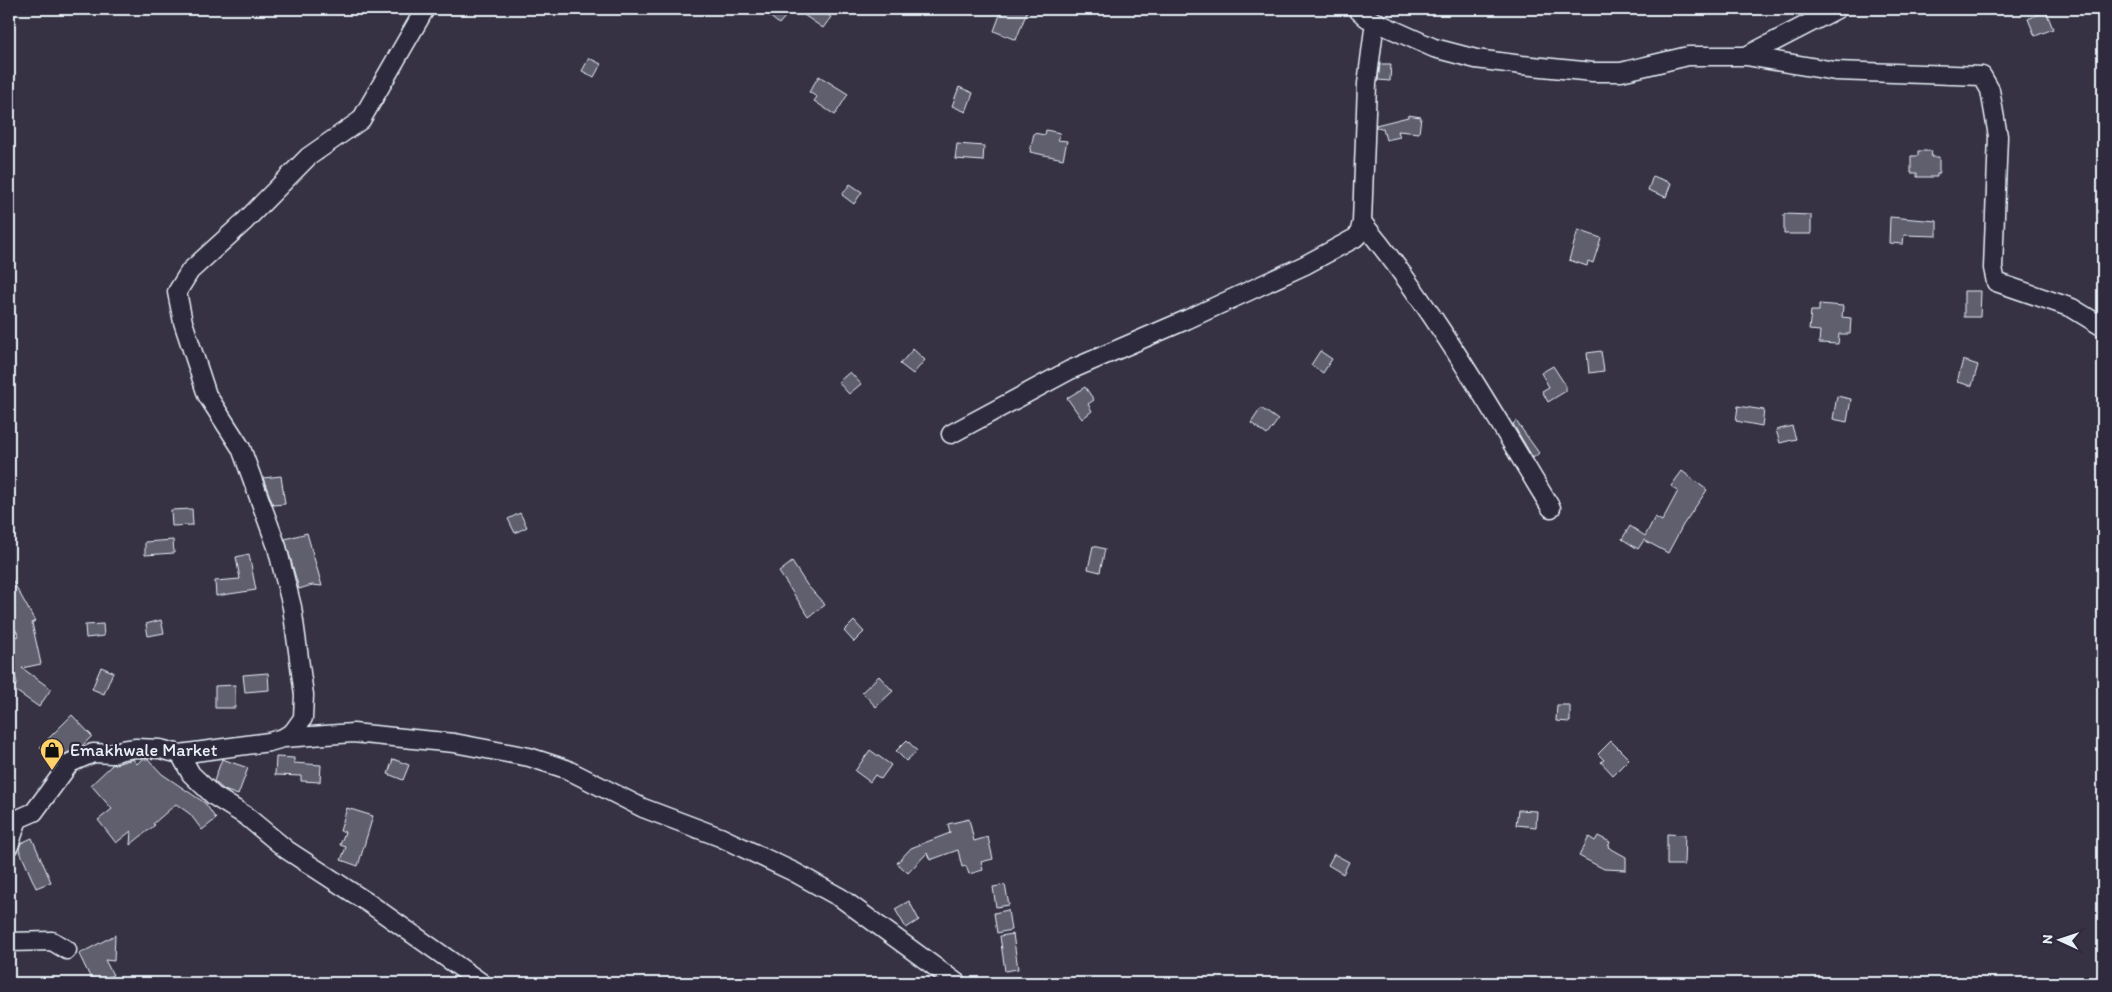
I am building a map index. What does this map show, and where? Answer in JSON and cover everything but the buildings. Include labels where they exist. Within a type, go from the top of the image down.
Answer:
[{"type":"street","points":[[283,738],[293,732],[300,724],[304,705],[292,607],[277,547],[241,448],[207,395],[183,322],[177,292],[190,271],[245,221],[308,157],[361,120],[426,9]]},
{"type":"street","points":[[1357,9],[1367,18],[1434,48],[1476,59],[1593,72],[1621,72],[1688,56],[1746,56],[1835,70],[1982,76],[1990,90],[1998,136],[1993,268],[1996,282],[2072,308],[2103,326]]},
{"type":"street","points":[[1746,56],[1837,9]]},
{"type":"street","points":[[951,434],[1070,370],[1186,320],[1305,265],[1354,238],[1361,229],[1362,222],[1367,84],[1374,29],[1379,24]]},
{"type":"street","points":[[1362,222],[1404,275],[1463,365],[1552,508]]},
{"type":"street","points":[[9,846],[18,819],[34,812],[70,763],[93,753],[112,754],[129,749],[160,749],[180,754],[269,742],[283,738],[353,733],[454,743],[529,757],[566,770],[643,808],[720,837],[794,872],[841,898],[957,983]]},
{"type":"street","points":[[180,754],[192,774],[214,796],[246,816],[287,850],[370,904],[482,983]]},
{"type":"street","points":[[9,942],[52,941],[67,950]]},
{"type":"place","name":"Emakhwale Market","points":[[52,771]]}]
